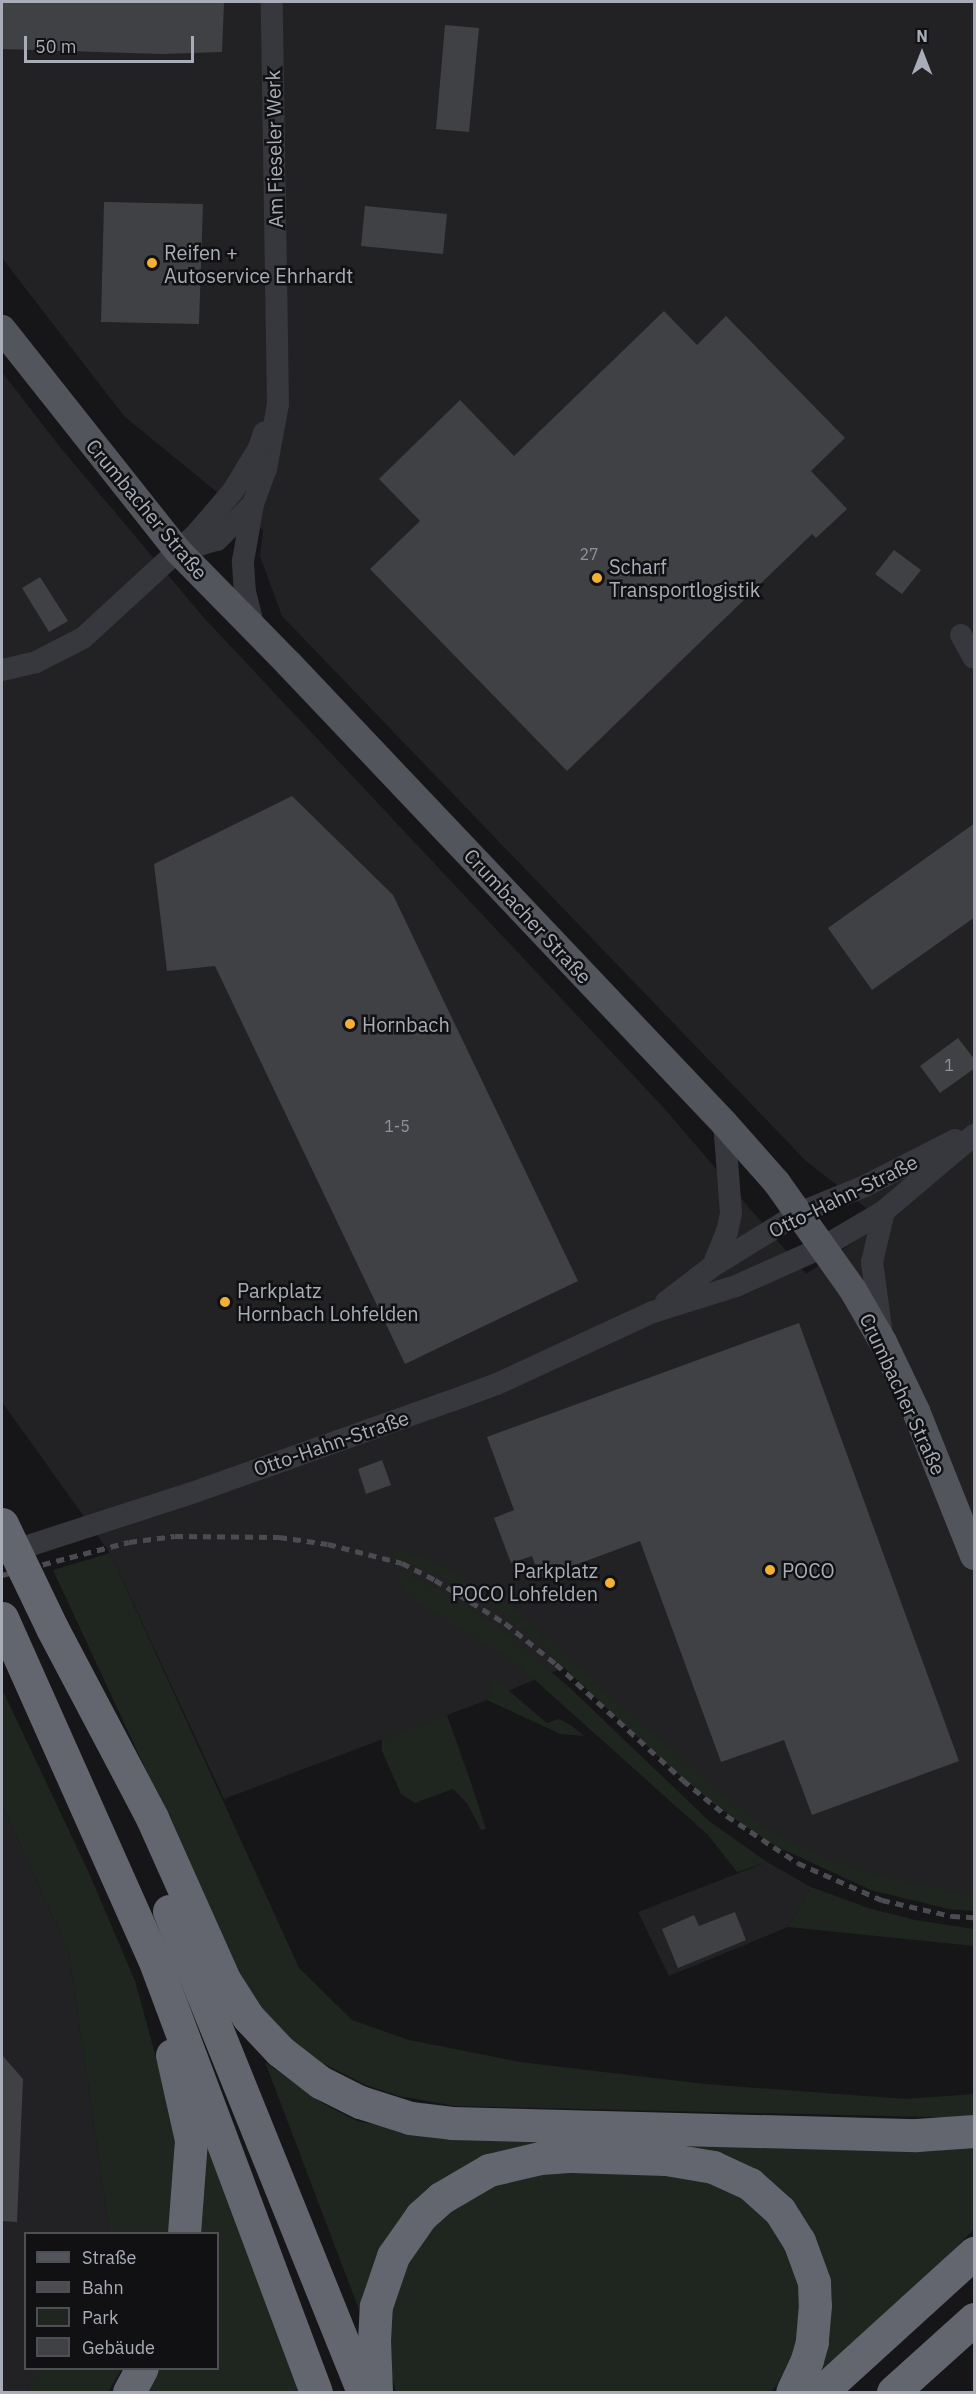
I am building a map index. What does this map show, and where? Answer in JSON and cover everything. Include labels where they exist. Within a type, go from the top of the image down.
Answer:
[{"type":"highway","points":[[2,1524],[57,1638],[152,1818],[225,1981],[248,2017],[280,2051],[320,2082],[360,2102],[410,2118],[452,2123],[917,2135],[975,2131]]},
{"type":"highway","points":[[9,1632],[154,1959],[316,2392]]},
{"type":"highway","points":[[57,1638],[363,2392]]},
{"type":"highway","points":[[154,1959],[191,2140],[184,2232]]},
{"type":"highway","points":[[376,2392],[374,2341],[376,2306],[393,2256],[421,2217],[441,2198],[489,2170],[540,2158],[572,2156],[666,2158],[713,2167],[750,2184],[780,2211],[792,2226],[814,2282],[815,2305],[807,2360],[792,2392]]},
{"type":"highway","points":[[821,2392],[975,2253]]},
{"type":"highway","points":[[893,2392],[975,2319]]},
{"type":"highway","points":[[129,2392],[141,2370]]},
{"type":"main road","name":"Crumbacher Straße","points":[[2,329],[178,551],[254,628],[724,1123],[777,1183],[853,1290],[884,1342],[975,1556]]},
{"type":"street","name":"Am Fieseler Werk","points":[[254,628],[245,593],[243,569],[253,504],[266,469],[275,428],[279,368],[272,2]]},
{"type":"street","name":"Am Fieseler Werk","points":[[178,551],[233,491],[259,448],[272,405],[279,368]]},
{"type":"street","name":"Am Fieseler Werk","points":[[178,551],[217,540],[253,504]]},
{"type":"street","points":[[2,670],[36,662],[82,638],[178,551]]},
{"type":"street","points":[[961,635],[975,658]]},
{"type":"street","points":[[713,1266],[727,1232],[731,1213],[724,1123]]},
{"type":"street","name":"Otto-Hahn-Straße","points":[[653,1312],[713,1266],[799,1213],[854,1191],[975,1130]]},
{"type":"street","name":"Otto-Hahn-Straße","points":[[2,1554],[189,1494],[468,1395],[653,1312],[736,1286],[823,1247],[884,1211],[975,1135]]},
{"type":"street","name":"Otto-Hahn-Straße","points":[[884,1211],[872,1262],[884,1342]]},
{"type":"shaded area","points":[[2,2],[974,2],[974,1911],[949,1909],[871,1890],[774,1845],[718,1807],[664,1762],[565,1667],[487,1700],[224,1799],[110,1553],[2,1402],[2,372],[60,447],[205,619],[664,1108],[806,1274],[884,1222],[806,1161],[282,616],[260,556],[263,530],[124,416],[2,258]]},
{"type":"shaded area","points":[[2,1804],[69,1953],[109,2229],[108,2232],[24,2232],[24,2370],[38,2370],[26,2392],[2,2392]]},
{"type":"shaded area","points":[[767,1862],[811,1887],[788,1927],[669,1976],[638,1912]]},
{"type":"green space","points":[[395,1547],[429,1560],[504,1601],[723,1795],[762,1825],[815,1854],[876,1875],[974,1896],[974,1911],[949,1909],[871,1890],[774,1845],[718,1807],[664,1762],[520,1626],[492,1606],[444,1578],[392,1556]]},
{"type":"green space","points":[[110,1553],[299,1968],[352,2020],[409,2040],[520,2062],[705,2084],[905,2099],[974,2094],[974,2118],[455,2106],[399,2096],[366,2085],[322,2063],[274,2026],[248,1988],[206,1910],[146,1770],[53,1570]]},
{"type":"green space","points":[[398,1570],[455,1598],[503,1631],[570,1688],[709,1821],[767,1862],[737,1872],[708,1835],[517,1664],[404,1594]]},
{"type":"green space","points":[[495,1679],[547,1723],[559,1719],[584,1736],[560,1734],[487,1700]]},
{"type":"green space","points":[[2,1689],[89,1873],[135,1981],[173,2119],[175,2163],[169,2232],[108,2232],[109,2229],[69,1953],[2,1804]]},
{"type":"green space","points":[[447,1715],[486,1829],[481,1830],[467,1803],[453,1789],[415,1803],[401,1794],[382,1751],[382,1739]]},
{"type":"green space","points":[[811,1887],[868,1908],[915,1920],[974,1929],[974,1946],[788,1927]]},
{"type":"green space","points":[[265,2062],[324,2104],[357,2121],[443,2139],[643,2138],[974,2145],[974,2229],[909,2295],[815,2375],[823,2278],[709,2157],[456,2178],[366,2328]]},
{"type":"green space","points":[[201,2146],[211,2146],[301,2392],[142,2392],[154,2370],[219,2370],[219,2232],[196,2232]]},
{"type":"green space","points":[[548,2172],[671,2174],[712,2182],[766,2213],[796,2260],[805,2326],[780,2382],[770,2392],[396,2392],[385,2351],[394,2290],[410,2251],[448,2211],[481,2192],[502,2182]]},
{"type":"green space","points":[[38,2370],[121,2370],[108,2392],[26,2392]]},
{"type":"building","points":[[2,2],[224,2],[222,52],[162,54],[2,49]]},
{"type":"building","points":[[445,25],[479,28],[469,132],[436,129]]},
{"type":"building","name":"Reifen + Autoservice Ehrhardt","points":[[104,202],[203,204],[199,324],[101,322]]},
{"type":"building","points":[[365,206],[447,214],[443,254],[361,246]]},
{"type":"building","points":[[664,311],[697,345],[726,316],[845,438],[811,471],[847,509],[816,538],[812,534],[567,771],[370,569],[420,521],[379,479],[460,400],[514,456]]},
{"type":"building","points":[[894,550],[921,570],[902,594],[875,574]]},
{"type":"building","points":[[40,577],[68,621],[49,632],[22,588]]},
{"type":"building","points":[[292,796],[393,895],[578,1281],[405,1364],[215,966],[167,971],[154,864]]},
{"type":"building","points":[[975,823],[975,917],[872,990],[828,928]]},
{"type":"building","points":[[958,1038],[975,1060],[975,1068],[940,1093],[920,1066]]},
{"type":"building","name":"POCO","points":[[799,1323],[959,1761],[812,1815],[784,1740],[721,1762],[640,1541],[540,1578],[532,1556],[511,1563],[494,1518],[514,1510],[487,1437]]},
{"type":"building","points":[[382,1460],[391,1485],[366,1494],[358,1469]]},
{"type":"building","points":[[735,1912],[746,1940],[678,1968],[662,1929],[694,1915],[699,1926]]},
{"type":"building","points":[[2,2055],[23,2079],[17,2222],[2,2221]]},
{"type":"railway","points":[[2,1575],[129,1542],[175,1536],[279,1537],[328,1544],[402,1563],[435,1580],[505,1623],[556,1664],[683,1780],[727,1816],[798,1863],[882,1900],[952,1916],[974,1917]]},
{"type":"place","name":"Reifen + Autoservice Ehrhardt","points":[[152,263]]},
{"type":"place","name":"Scharf Transportlogistik","points":[[597,578]]},
{"type":"place","name":"Hornbach","points":[[350,1024]]},
{"type":"place","name":"Parkplatz Hornbach Lohfelden","points":[[225,1302]]},
{"type":"place","name":"POCO","points":[[770,1570]]},
{"type":"place","name":"Parkplatz POCO Lohfelden","points":[[610,1583]]}]
